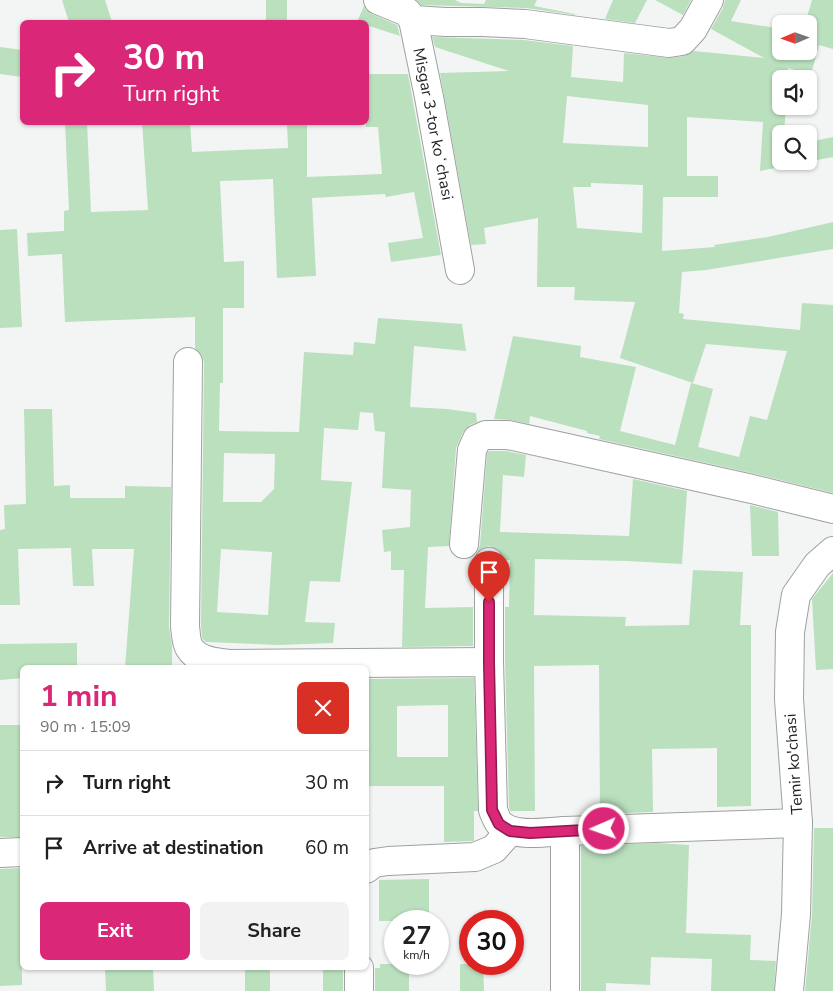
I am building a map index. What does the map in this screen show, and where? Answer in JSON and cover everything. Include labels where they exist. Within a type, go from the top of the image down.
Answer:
[{"type":"street","points":[[378,0],[407,12],[413,20],[526,24],[669,43],[682,41],[688,35],[709,0]]},
{"type":"street","name":"Misgar 3-tor koʻchasi","points":[[413,20],[460,270]]},
{"type":"street","points":[[188,362],[185,627],[189,646],[197,656],[210,661],[229,664],[489,662]]},
{"type":"street","points":[[464,544],[472,450],[477,439],[486,435],[508,435],[752,489],[833,509]]},
{"type":"street","name":"Temir ko'chasi","points":[[789,991],[796,914],[798,823],[789,699],[790,632],[796,595],[817,565],[833,551]]},
{"type":"street","points":[[489,562],[492,810],[499,824],[510,831],[530,833],[798,823]]},
{"type":"street","points":[[369,867],[374,863],[388,861],[475,857],[494,848],[510,831]]},
{"type":"street","points":[[565,831],[565,991]]},
{"type":"street","points":[[0,853],[20,852]]},
{"type":"street","points":[[358,970],[359,991]]},
{"type":"building","points":[[62,0],[105,0],[111,20],[68,20]]},
{"type":"building","points":[[266,0],[287,0],[287,20],[266,20]]},
{"type":"building","points":[[416,0],[455,0],[461,3],[484,4],[486,0],[537,0],[534,6],[575,15],[526,8],[421,5]]},
{"type":"building","points":[[613,0],[647,0],[635,23],[605,19]]},
{"type":"building","points":[[655,0],[691,0],[683,15]]},
{"type":"building","points":[[725,0],[741,0],[731,21],[772,27],[772,60],[815,60],[812,70],[788,68],[788,70],[772,70],[772,115],[785,115],[785,125],[772,125],[772,169],[760,171],[763,122],[687,117],[687,176],[718,176],[718,197],[663,197],[662,251],[715,247],[714,245],[768,237],[833,222],[833,249],[706,270],[682,272],[679,313],[684,314],[683,319],[800,330],[802,303],[833,305],[833,493],[599,439],[600,436],[587,433],[587,431],[530,416],[529,424],[494,419],[513,336],[581,346],[580,357],[636,367],[620,431],[675,445],[691,383],[713,389],[698,447],[739,457],[750,416],[767,420],[787,351],[706,344],[693,383],[620,358],[635,302],[574,300],[575,287],[537,287],[538,218],[484,228],[486,244],[471,245],[440,73],[509,71],[435,47],[432,37],[524,40],[573,46],[571,77],[623,82],[624,53],[671,58],[685,56],[694,51],[764,58],[711,29],[723,8]],"holes":[[[567,96],[648,105],[648,147],[563,143]],[[591,183],[643,185],[642,233],[577,228],[573,187],[591,187]]]},
{"type":"building","points":[[812,0],[833,0],[833,49],[819,45],[818,49],[818,15],[808,15]]},
{"type":"building","points":[[364,6],[372,14],[397,25],[400,36],[369,26],[369,20],[358,20]]},
{"type":"building","points":[[0,47],[20,50],[20,77],[0,74]]},
{"type":"building","points":[[369,74],[408,74],[441,255],[391,262],[388,243],[423,238],[414,192],[386,197],[385,194],[312,198],[316,276],[277,278],[273,179],[220,181],[224,262],[244,261],[244,308],[223,308],[223,383],[220,383],[219,431],[299,432],[304,352],[353,355],[354,342],[375,344],[378,318],[462,324],[466,351],[414,346],[410,407],[476,413],[477,422],[470,425],[463,432],[456,448],[449,546],[428,547],[425,608],[473,607],[473,646],[402,647],[404,570],[391,570],[391,551],[384,552],[382,530],[410,527],[411,490],[382,488],[385,432],[375,431],[373,413],[360,412],[358,430],[324,428],[321,480],[352,482],[340,582],[310,581],[305,622],[335,623],[333,643],[278,645],[206,642],[202,638],[201,626],[204,362],[201,354],[195,348],[195,317],[65,322],[62,254],[28,256],[27,233],[64,231],[64,211],[69,210],[65,125],[87,125],[91,212],[148,210],[142,125],[190,125],[192,152],[288,148],[287,125],[307,125],[307,177],[382,174],[378,127],[366,127],[366,125],[369,125]],"holes":[[[224,453],[275,454],[274,489],[261,502],[223,502]],[[221,549],[272,552],[268,615],[217,612]]]},
{"type":"building","points":[[833,137],[833,157],[817,160],[817,140]]},
{"type":"building","points":[[17,229],[22,327],[0,328],[0,230]]},
{"type":"building","points":[[24,409],[52,409],[54,486],[70,485],[70,498],[125,498],[125,486],[171,487],[169,627],[172,645],[172,665],[125,665],[134,549],[92,549],[94,586],[73,586],[71,548],[18,549],[20,605],[0,605],[0,530],[5,529],[4,505],[26,504]]},
{"type":"building","points":[[489,451],[506,451],[526,455],[524,477],[503,475],[500,532],[629,536],[633,479],[687,491],[682,564],[535,559],[534,615],[626,617],[625,626],[689,625],[693,570],[743,572],[740,625],[751,625],[751,806],[717,807],[717,748],[652,749],[653,812],[600,814],[599,665],[534,666],[535,811],[510,811],[505,607],[509,607],[510,560],[504,560],[502,554],[497,549],[489,546],[482,548],[477,553],[480,545],[487,454]]},
{"type":"building","points":[[750,505],[778,512],[779,556],[752,556]]},
{"type":"building","points":[[833,573],[833,669],[816,670],[812,599]]},
{"type":"building","points":[[77,643],[77,665],[20,665],[20,678],[0,680],[0,644]]},
{"type":"building","points":[[474,678],[478,811],[474,811],[474,841],[444,842],[444,786],[369,786],[369,679]],"holes":[[[448,705],[448,757],[397,757],[397,706]]]},
{"type":"building","points":[[0,725],[20,725],[20,837],[0,837]]},
{"type":"building","points":[[814,828],[833,828],[833,991],[805,991],[812,914]]},
{"type":"building","points":[[657,843],[689,845],[686,933],[751,935],[750,960],[776,961],[774,991],[711,991],[712,959],[651,957],[650,985],[606,983],[606,991],[581,991],[581,846]]},
{"type":"building","points":[[20,868],[20,970],[22,970],[22,985],[0,986],[0,869]]},
{"type":"building","points":[[429,879],[429,910],[384,910],[384,921],[379,921],[379,880]]},
{"type":"building","points":[[380,964],[384,964],[384,975],[409,975],[409,991],[375,991],[375,968],[380,968]]},
{"type":"building","points":[[105,970],[153,970],[154,991],[106,991]]},
{"type":"building","points":[[245,970],[270,970],[270,991],[245,991]]},
{"type":"building","points":[[323,970],[343,970],[343,991],[323,991]]},
{"type":"building","points":[[460,975],[483,975],[484,991],[460,991]]},
{"type":"route","points":[[489,602],[492,810],[499,824],[510,831],[530,833],[604,829]]}]
